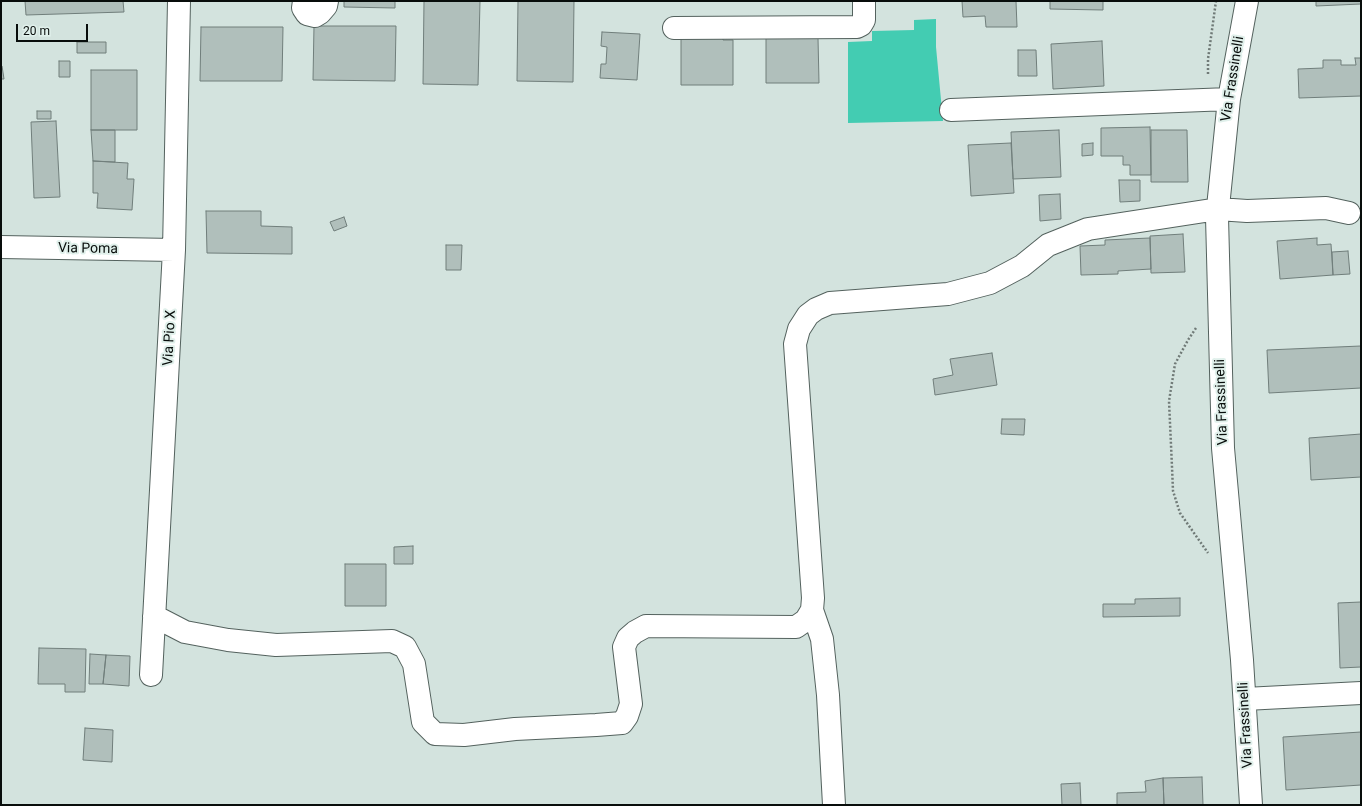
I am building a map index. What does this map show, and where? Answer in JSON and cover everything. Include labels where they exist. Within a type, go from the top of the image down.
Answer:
[{"type":"street","name":"Via Pio X","points":[[151,674],[174,250],[179,1]]},
{"type":"street","points":[[304,1],[303,8],[307,14],[315,16],[326,6],[327,1]]},
{"type":"street","points":[[674,28],[858,28],[864,20],[864,1]]},
{"type":"street","name":"Via Frassinelli","points":[[1247,1],[1229,99],[1217,217],[1224,448],[1245,699],[1251,805]]},
{"type":"street","points":[[951,110],[1229,99]]},
{"type":"street","points":[[834,805],[828,695],[822,639],[812,610],[812,590],[795,344],[799,330],[808,315],[816,309],[830,303],[948,294],[990,283],[1022,266],[1048,245],[1088,229],[1218,209],[1247,211],[1326,208],[1349,213]]},
{"type":"street","name":"Via Poma","points":[[1,247],[174,250]]},
{"type":"street","points":[[154,616],[185,632],[228,640],[276,645],[392,641],[405,647],[414,664],[423,722],[435,734],[464,735],[515,729],[622,723],[627,716],[631,704],[624,647],[628,638],[646,626],[796,627],[806,620],[812,610]]},
{"type":"street","points":[[1245,699],[1361,693]]},
{"type":"green space","points":[[936,19],[936,47],[943,121],[848,123],[848,42],[872,41],[872,31],[914,30],[914,20]]},
{"type":"building","points":[[25,1],[123,1],[124,12],[26,15]]},
{"type":"building","points":[[344,1],[395,1],[395,8],[344,7]]},
{"type":"building","points":[[424,1],[480,1],[478,85],[423,84]]},
{"type":"building","points":[[518,1],[574,1],[573,82],[517,81]]},
{"type":"building","points":[[962,1],[1016,1],[1017,27],[986,27],[985,16],[963,17]]},
{"type":"building","points":[[1050,1],[1103,1],[1103,10],[1050,9]]},
{"type":"building","points":[[1316,1],[1361,1],[1361,4],[1316,6]]},
{"type":"building","points":[[314,26],[396,26],[395,81],[313,80]]},
{"type":"building","points":[[201,27],[283,27],[282,81],[200,81]]},
{"type":"building","points":[[602,32],[640,34],[637,80],[600,78],[601,64],[606,64],[607,47],[601,46]]},
{"type":"building","points":[[723,33],[723,40],[733,40],[733,85],[681,85],[681,37]]},
{"type":"building","points":[[766,35],[818,38],[819,83],[766,83]]},
{"type":"building","points":[[1102,41],[1104,86],[1053,89],[1051,44]]},
{"type":"building","points":[[77,42],[106,42],[106,53],[77,53]]},
{"type":"building","points":[[1018,50],[1036,50],[1037,76],[1018,76]]},
{"type":"building","points":[[1355,58],[1361,58],[1361,96],[1299,98],[1298,69],[1323,68],[1323,60],[1341,60],[1341,65],[1356,65]]},
{"type":"building","points":[[59,61],[70,61],[70,77],[59,77]]},
{"type":"building","points":[[2,66],[4,79],[1,79]]},
{"type":"building","points":[[91,70],[137,70],[137,130],[91,130]]},
{"type":"building","points":[[37,111],[51,111],[51,119],[37,119]]},
{"type":"building","points":[[56,121],[60,197],[34,198],[31,122]]},
{"type":"building","points":[[1150,127],[1151,175],[1130,175],[1130,165],[1123,165],[1123,156],[1101,156],[1101,128]]},
{"type":"building","points":[[91,130],[115,130],[115,162],[93,161]]},
{"type":"building","points":[[1059,130],[1061,177],[1013,179],[1011,132]]},
{"type":"building","points":[[1151,130],[1187,130],[1188,182],[1151,182]]},
{"type":"building","points":[[1011,143],[1014,193],[971,196],[968,145]]},
{"type":"building","points":[[1093,143],[1093,155],[1082,156],[1082,144]]},
{"type":"building","points":[[93,161],[128,163],[127,179],[134,179],[132,210],[97,208],[98,193],[93,193]]},
{"type":"building","points":[[1119,180],[1140,180],[1140,201],[1120,202]]},
{"type":"building","points":[[1060,194],[1061,219],[1040,221],[1039,195]]},
{"type":"building","points":[[206,211],[261,211],[261,226],[292,227],[292,254],[207,253]]},
{"type":"building","points":[[344,217],[347,226],[334,231],[330,222]]},
{"type":"building","points":[[1183,234],[1185,272],[1151,273],[1150,236]]},
{"type":"building","points":[[1150,238],[1151,269],[1118,271],[1118,274],[1081,275],[1080,246],[1105,245],[1105,240]]},
{"type":"building","points":[[1317,238],[1317,245],[1331,244],[1333,275],[1280,279],[1277,241]]},
{"type":"building","points":[[446,245],[462,245],[461,270],[446,270]]},
{"type":"building","points":[[1348,251],[1350,274],[1333,275],[1332,252]]},
{"type":"building","points":[[1361,346],[1361,388],[1269,393],[1267,350]]},
{"type":"building","points":[[992,353],[997,385],[935,395],[933,379],[953,375],[950,359]]},
{"type":"building","points":[[1002,419],[1025,419],[1024,435],[1001,434]]},
{"type":"building","points":[[1361,434],[1361,477],[1311,480],[1309,438]]},
{"type":"building","points":[[413,546],[413,564],[394,564],[394,547]]},
{"type":"building","points":[[345,564],[386,564],[386,606],[345,606]]},
{"type":"building","points":[[1180,598],[1180,616],[1103,617],[1103,604],[1135,604],[1135,599]]},
{"type":"building","points":[[1361,602],[1361,667],[1340,668],[1338,603]]},
{"type":"building","points":[[39,648],[86,649],[85,692],[65,692],[65,684],[38,684]]},
{"type":"building","points":[[90,654],[106,655],[103,684],[89,684]]},
{"type":"building","points":[[106,655],[130,656],[129,686],[103,684]]},
{"type":"building","points":[[85,728],[113,730],[112,762],[83,760]]},
{"type":"building","points":[[1361,732],[1361,785],[1286,790],[1283,737]]},
{"type":"building","points":[[1202,777],[1203,805],[1164,805],[1163,778]]},
{"type":"building","points":[[1163,778],[1164,805],[1117,805],[1117,793],[1146,792],[1145,781]]},
{"type":"building","points":[[1080,783],[1081,805],[1062,805],[1061,784]]}]
